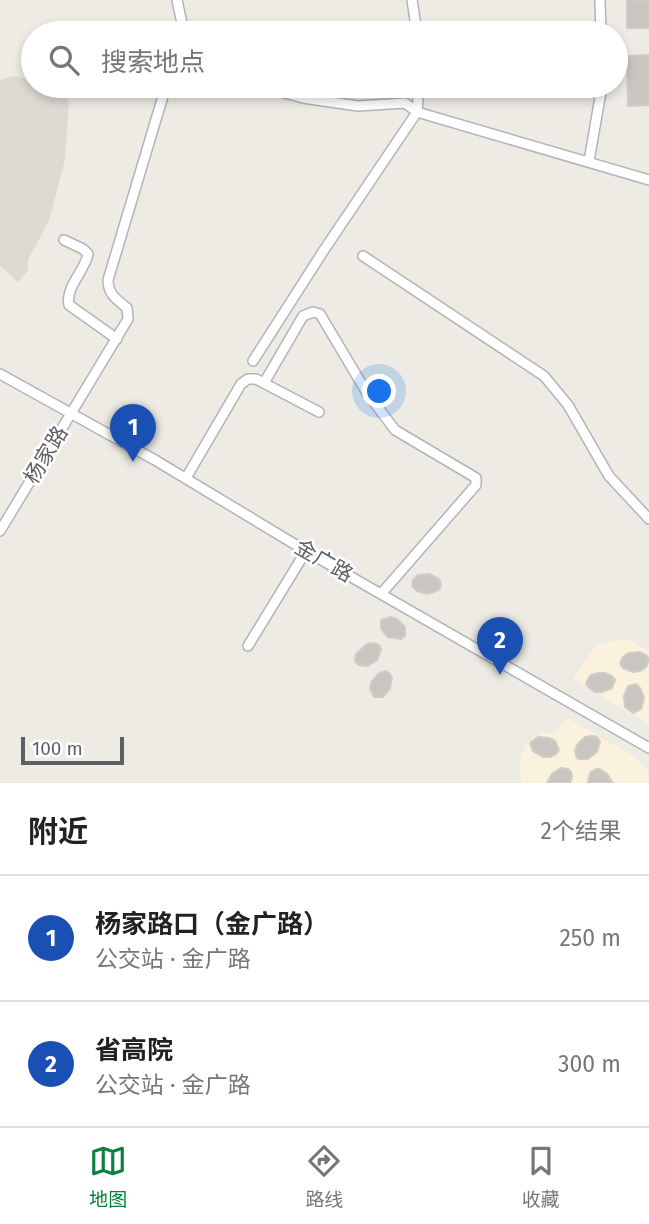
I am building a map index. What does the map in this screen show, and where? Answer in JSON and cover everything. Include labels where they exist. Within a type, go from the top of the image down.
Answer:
[{"type":"street","points":[[177,0],[181,21]]},
{"type":"street","points":[[412,0],[415,21]]},
{"type":"street","points":[[600,0],[601,21]]},
{"type":"street","name":"杨家路","points":[[0,531],[128,319],[127,307],[108,289],[108,280],[162,98]]},
{"type":"street","points":[[303,98],[358,106],[405,103],[417,112],[649,180]]},
{"type":"street","points":[[253,360],[417,112],[418,98]]},
{"type":"street","points":[[589,162],[600,98]]},
{"type":"street","points":[[64,240],[88,254],[87,261],[68,294],[69,305],[117,339]]},
{"type":"street","points":[[363,256],[544,376],[568,405],[609,476],[649,519]]},
{"type":"street","points":[[264,383],[303,316],[313,312],[320,314],[367,393],[395,430],[476,478],[476,485],[381,594]]},
{"type":"street","name":"金广路","points":[[0,374],[186,478],[306,551],[649,748]]},
{"type":"street","points":[[186,478],[240,384],[248,379],[256,379],[319,412]]},
{"type":"street","points":[[248,646],[306,551]]},
{"type":"shaded area","points":[[13,76],[21,78],[21,98],[66,98],[69,103],[65,160],[49,220],[28,260],[28,271],[18,282],[0,266],[0,80]]},
{"type":"shaded area","points":[[625,638],[649,650],[649,725],[573,679],[595,646]]},
{"type":"shaded area","points":[[567,718],[637,758],[647,769],[649,783],[521,783],[520,762],[528,741],[542,733],[555,733]]},
{"type":"building","points":[[627,0],[649,0],[649,28],[628,28]]},
{"type":"building","points":[[649,55],[649,105],[628,106],[628,56]]},
{"type":"building","points":[[429,574],[439,579],[440,589],[427,594],[412,586],[418,575]]},
{"type":"building","points":[[390,617],[397,619],[405,627],[405,636],[401,639],[388,637],[381,629],[381,620]]},
{"type":"building","points":[[367,644],[379,645],[381,650],[377,660],[368,666],[358,665],[355,661],[356,654]]},
{"type":"building","points":[[639,652],[649,659],[646,667],[633,672],[623,668],[620,663],[623,657]]},
{"type":"building","points":[[385,671],[392,678],[390,689],[383,697],[374,697],[370,688],[372,681]]},
{"type":"building","points":[[599,673],[612,676],[615,680],[612,688],[595,692],[589,688],[586,684],[591,675]]},
{"type":"building","points":[[636,684],[644,698],[641,709],[633,713],[625,707],[624,696],[628,686]]},
{"type":"building","points":[[538,737],[555,741],[559,750],[556,754],[543,757],[533,751],[530,743]]},
{"type":"building","points":[[585,737],[597,737],[600,742],[597,752],[588,759],[577,758],[577,745]]},
{"type":"building","points":[[561,768],[571,772],[570,783],[547,783],[552,774]]},
{"type":"building","points":[[596,769],[607,774],[613,783],[588,783],[590,773]]},
{"type":"place","name":"杨家路口（金广路）","points":[[133,462]]},
{"type":"place","name":"省高院","points":[[500,675]]}]
